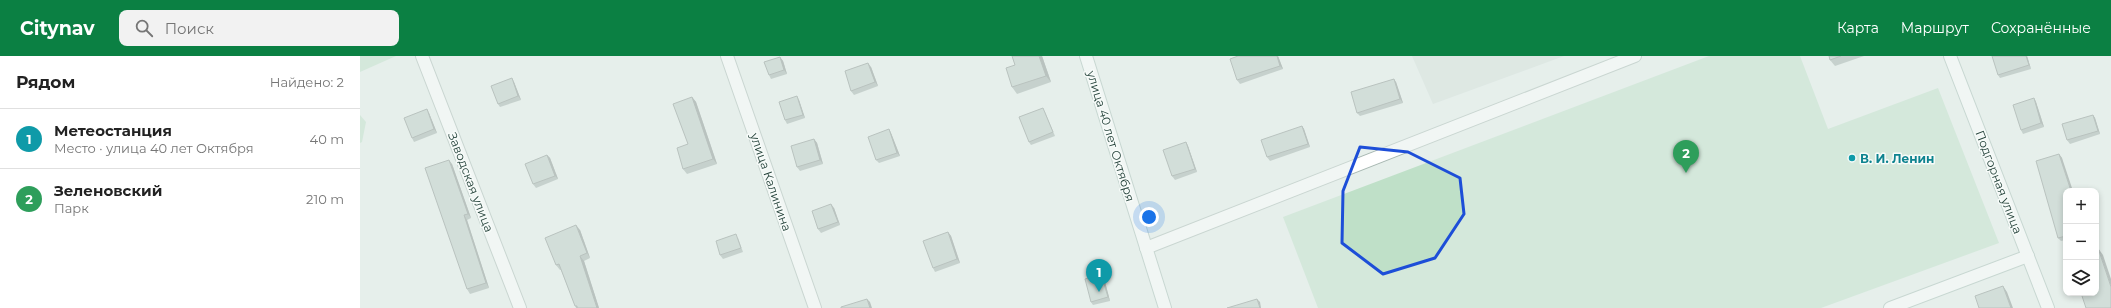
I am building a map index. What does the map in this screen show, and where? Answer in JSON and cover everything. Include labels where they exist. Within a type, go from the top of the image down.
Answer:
[{"type":"street","name":"Заводская улица","points":[[422,56],[520,308]]},
{"type":"street","name":"улица Калинина","points":[[727,56],[815,308]]},
{"type":"street","name":"улица 40 лет Октября","points":[[1086,56],[1165,308]]},
{"type":"street","points":[[1146,248],[1635,56]]},
{"type":"street","name":"Подгорная улица","points":[[1950,56],[2048,308]]},
{"type":"street","points":[[1890,308],[2028,256]]},
{"type":"highlighted area","points":[[1360,147],[1408,152],[1460,178],[1464,214],[1435,258],[1383,274],[1342,243],[1343,191]]},
{"type":"shaded area","points":[[1412,56],[1564,56],[1433,104]]},
{"type":"green space","points":[[360,56],[396,56],[360,72]]},
{"type":"green space","points":[[1709,56],[1800,56],[1828,129],[1938,88],[1999,243],[1821,308],[1318,308],[1283,217]]},
{"type":"green space","points":[[360,115],[366,122],[362,142],[360,143]]},
{"type":"building","points":[[1012,56],[1039,56],[1046,76],[1012,87],[1006,68],[1015,65]]},
{"type":"building","points":[[1238,56],[1277,56],[1280,66],[1237,80],[1230,59]]},
{"type":"building","points":[[1829,56],[1841,56],[1830,60]]},
{"type":"building","points":[[1992,56],[2026,56],[2029,65],[1998,75]]},
{"type":"building","points":[[780,57],[784,70],[769,75],[764,62]]},
{"type":"building","points":[[868,63],[875,82],[851,91],[845,71]]},
{"type":"building","points":[[512,78],[518,96],[498,104],[491,86]]},
{"type":"building","points":[[1394,79],[1400,99],[1357,113],[1351,92]]},
{"type":"building","points":[[797,96],[803,115],[785,120],[779,102]]},
{"type":"building","points":[[692,97],[713,159],[683,169],[677,148],[688,144],[673,104]]},
{"type":"building","points":[[2034,98],[2041,123],[2021,130],[2013,105]]},
{"type":"building","points":[[1043,108],[1053,132],[1029,142],[1019,117]]},
{"type":"building","points":[[427,109],[434,129],[412,138],[404,118]]},
{"type":"building","points":[[2093,115],[2098,131],[2067,140],[2062,124]]},
{"type":"building","points":[[1302,126],[1308,144],[1267,157],[1261,140]]},
{"type":"building","points":[[889,129],[897,153],[876,160],[868,137]]},
{"type":"building","points":[[814,139],[820,160],[797,167],[791,146]]},
{"type":"building","points":[[1186,142],[1195,169],[1172,176],[1163,150]]},
{"type":"building","points":[[2059,154],[2070,188],[2063,188],[2063,237],[2058,238],[2036,161]]},
{"type":"building","points":[[547,155],[555,176],[533,184],[525,164]]},
{"type":"building","points":[[449,160],[468,214],[464,215],[486,283],[467,289],[425,168]]},
{"type":"building","points":[[831,204],[838,222],[818,229],[812,211]]},
{"type":"building","points":[[576,225],[587,253],[580,256],[597,308],[577,308],[577,306],[575,306],[559,264],[556,265],[545,238]]},
{"type":"building","points":[[948,232],[957,259],[933,268],[923,241]]},
{"type":"building","points":[[736,234],[741,248],[720,255],[716,241]]},
{"type":"building","points":[[2099,251],[2111,287],[2111,308],[2086,308],[2082,296],[2099,296]]},
{"type":"building","points":[[1101,274],[1108,297],[1091,302],[1085,279]]},
{"type":"building","points":[[2003,286],[2011,308],[1979,308],[1975,296]]},
{"type":"building","points":[[867,299],[870,308],[841,308],[841,307]]},
{"type":"building","points":[[1257,299],[1260,308],[1227,308]]},
{"type":"place","name":"В. И. Ленин","points":[[1852,158]]},
{"type":"place","name":"Зеленовский","points":[[1686,173]]},
{"type":"place","name":"Метеостанция","points":[[1099,292]]}]
